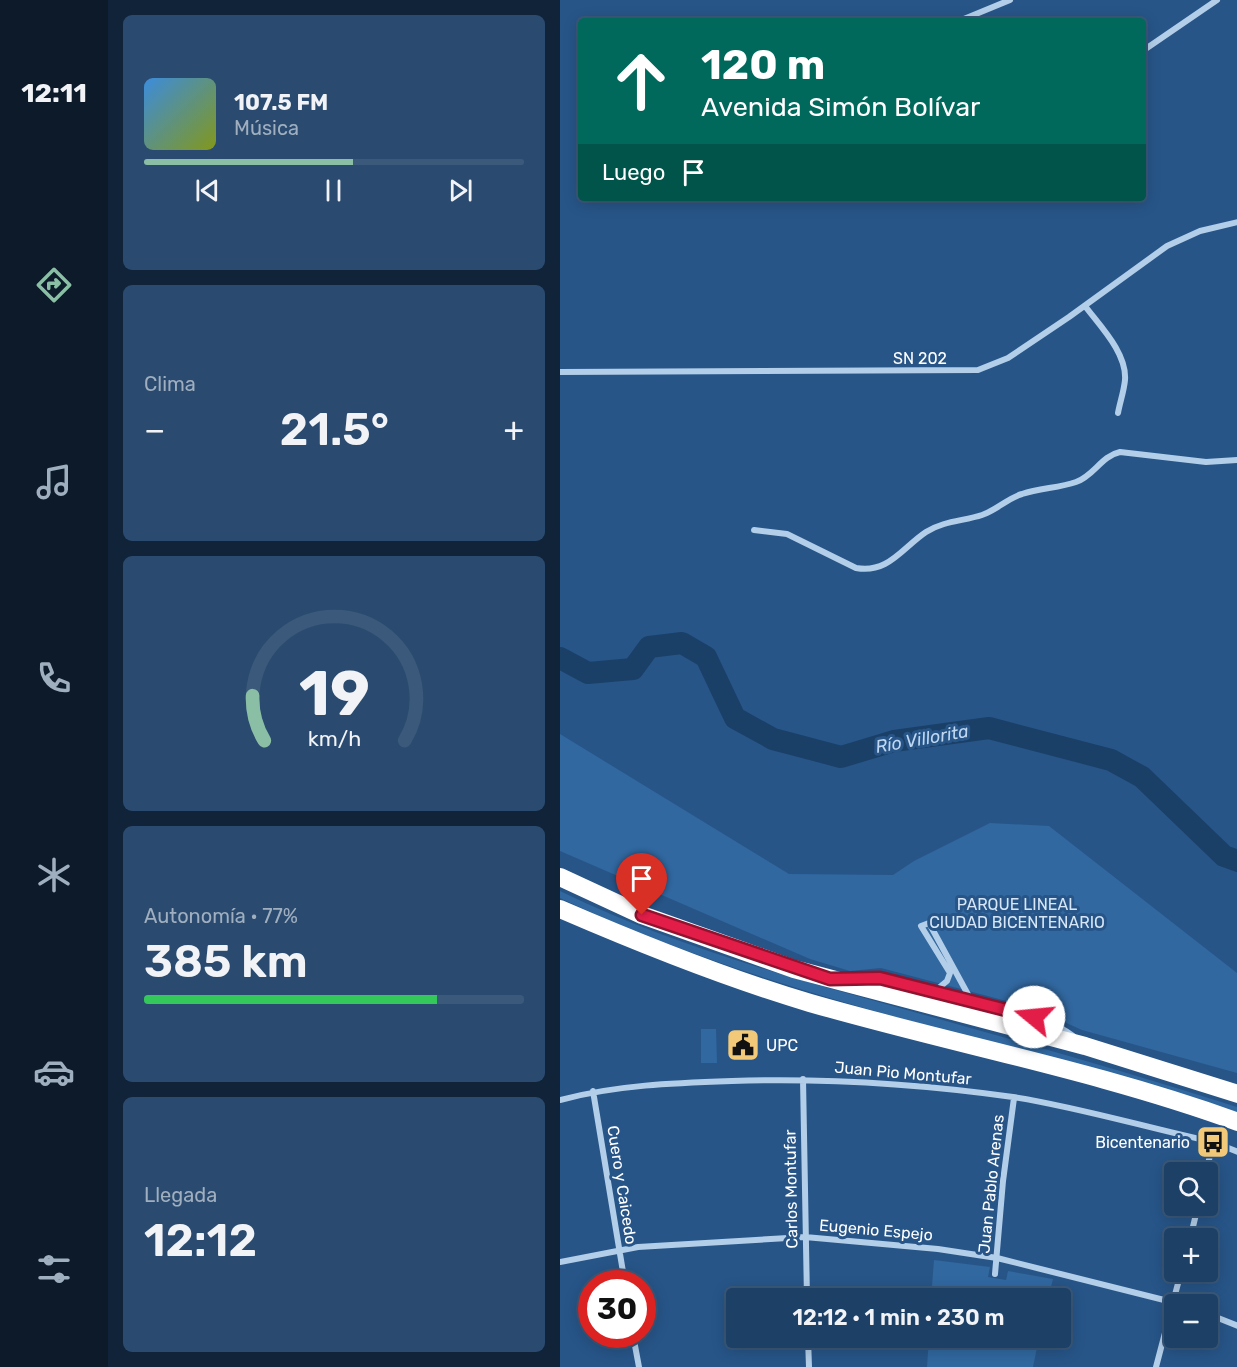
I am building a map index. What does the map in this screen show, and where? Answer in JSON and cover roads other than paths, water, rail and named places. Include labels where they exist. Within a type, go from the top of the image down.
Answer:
[{"type":"highway","points":[[560,877],[642,915],[830,979],[1085,1046],[1238,1094]]},
{"type":"highway","points":[[560,909],[622,936],[809,1003],[1158,1095],[1238,1122]]},
{"type":"street","points":[[966,18],[1010,0]]},
{"type":"street","points":[[1146,49],[1217,0]]},
{"type":"street","name":"SN 202","points":[[560,372],[967,371],[986,368],[1007,357],[1085,306],[1167,246],[1200,231],[1238,222]]},
{"type":"street","points":[[1085,306],[1115,347],[1121,360],[1125,380],[1118,413]]},
{"type":"street","points":[[754,530],[787,534],[856,568],[868,570],[887,564],[927,531],[941,525],[982,516],[1021,494],[1078,482],[1112,454],[1120,452],[1206,462],[1238,460]]},
{"type":"street","points":[[934,992],[947,981],[950,973],[921,926],[929,923],[971,999]]},
{"type":"street","points":[[830,979],[880,978],[971,999],[1047,1021],[1085,1046]]},
{"type":"street","name":"Juan Pio Montufar","points":[[560,1100],[593,1091],[688,1082],[803,1079],[894,1084],[1014,1098],[1213,1142],[1238,1152]]},
{"type":"street","name":"Carlos Montufar","points":[[803,1079],[807,1288]]},
{"type":"street","name":"Cuero y Caicedo","points":[[593,1091],[622,1270]]},
{"type":"street","name":"Juan Pablo Arenas","points":[[995,1274],[1003,1181],[1014,1098]]},
{"type":"street","points":[[1208,1162],[1213,1142]]},
{"type":"street","name":"Eugenio Espejo","points":[[560,1262],[619,1251],[741,1239],[805,1238],[938,1249],[997,1258],[1164,1299]]},
{"type":"street","points":[[1218,1318],[1238,1326]]},
{"type":"street","points":[[1156,1367],[1164,1336]]},
{"type":"street","points":[[636,1348],[639,1367]]},
{"type":"street","points":[[808,1348],[809,1367]]},
{"type":"waterway","name":"Río Villorita","points":[[560,658],[588,673],[633,669],[649,647],[682,643],[706,657],[735,718],[773,739],[841,757],[894,741],[989,728],[1111,760],[1142,777],[1224,856],[1238,861]]},
{"type":"place","name":"UPC","points":[[743,1045]]},
{"type":"place","name":"Bicentenario","points":[[1213,1142]]},
{"type":"park label","name":"PARQUE LINEAL CIUDAD BICENTENARIO","points":[[1017,913]]}]
